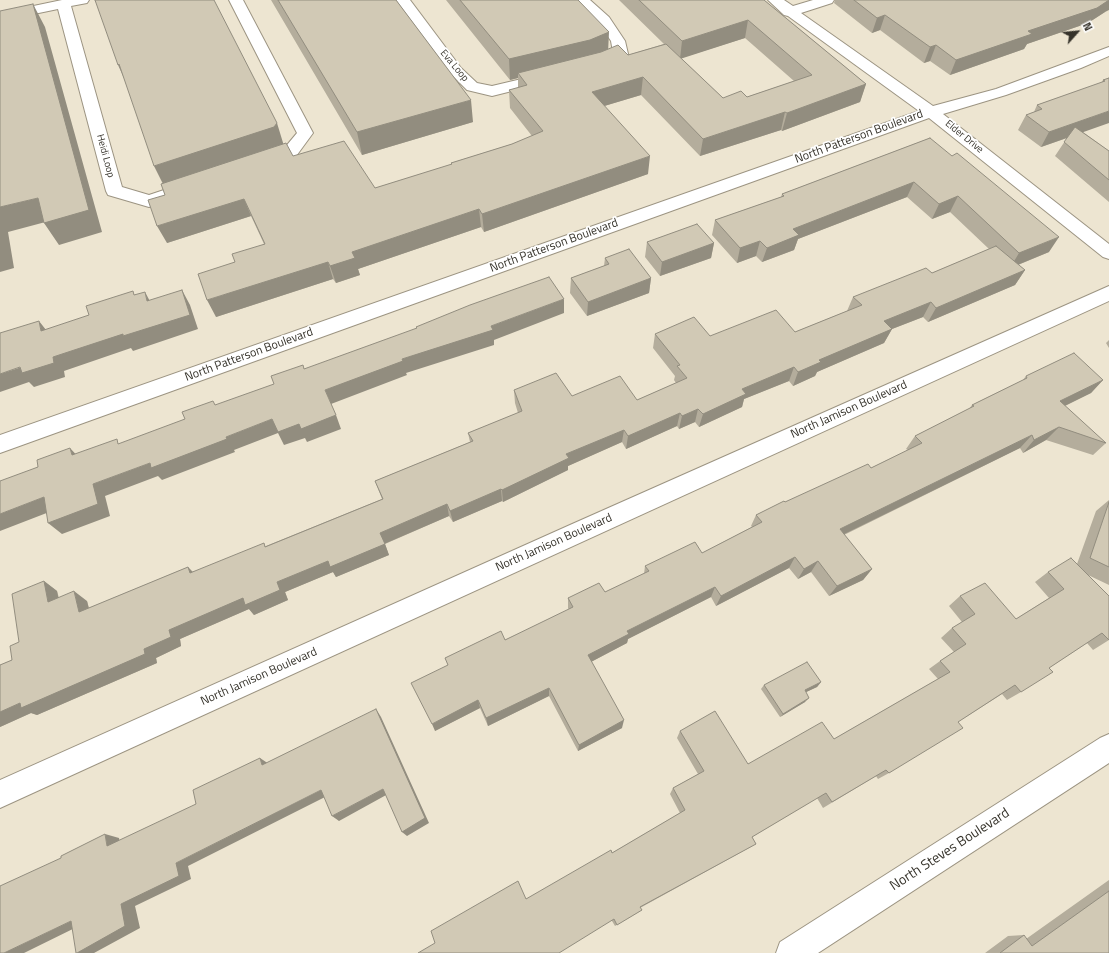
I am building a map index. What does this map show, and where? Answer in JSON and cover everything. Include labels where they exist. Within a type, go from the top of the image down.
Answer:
[{"type":"street","points":[[0,18],[82,0]]},
{"type":"street","points":[[236,0],[306,133],[288,155],[251,167]]},
{"type":"street","name":"Eva Loop","points":[[403,0],[456,71],[472,87],[492,91],[557,75]]},
{"type":"street","points":[[582,0],[604,20],[618,41],[621,54],[588,67]]},
{"type":"street","name":"Elder Drive","points":[[774,0],[931,112],[1109,253]]},
{"type":"street","points":[[789,12],[827,0]]},
{"type":"street","name":"Heidi Loop","points":[[63,4],[114,191],[149,201],[193,186]]},
{"type":"street","name":"North Patterson Boulevard","points":[[0,444],[931,112],[1001,92],[1076,65],[1109,51]]},
{"type":"street","name":"North Jamison Boulevard","points":[[0,794],[1109,293]]},
{"type":"street","name":"North Steves Boulevard","points":[[791,953],[1109,747]]},
{"type":"building","points":[[95,0],[214,0],[277,123],[274,127],[154,166]]},
{"type":"building","points":[[278,0],[396,0],[471,100],[357,132]]},
{"type":"building","points":[[460,0],[578,0],[609,32],[590,40],[509,59]]},
{"type":"building","points":[[639,0],[764,0],[866,84],[787,113],[785,112],[703,139],[643,77],[592,92],[650,156],[482,214],[479,209],[352,252],[355,258],[330,266],[328,262],[207,300],[198,274],[235,262],[232,254],[265,244],[244,199],[157,226],[148,200],[165,195],[161,184],[286,143],[293,156],[344,141],[375,188],[512,144],[543,131],[509,90],[527,85],[518,73],[601,52],[618,45],[628,55],[666,44],[723,98],[741,91],[747,97],[812,75],[748,20],[682,41]]},
{"type":"building","points":[[854,0],[1109,0],[1097,8],[1028,31],[1032,34],[956,60],[936,45],[930,47],[885,15],[877,18]]},
{"type":"building","points":[[33,4],[89,210],[44,223],[38,198],[0,207],[0,11]]},
{"type":"building","points":[[1109,78],[1109,111],[1049,132],[1026,115],[1042,109],[1037,105],[1105,81],[1103,80]]},
{"type":"building","points":[[1075,127],[1109,151],[1109,180],[1064,142]]},
{"type":"building","points":[[930,138],[952,156],[957,153],[1059,237],[1019,253],[958,196],[939,204],[914,182],[793,229],[799,235],[767,248],[760,241],[740,248],[715,220],[784,196],[782,194]]},
{"type":"building","points":[[697,224],[714,243],[662,262],[647,242]]},
{"type":"building","points":[[996,246],[1025,270],[936,308],[931,302],[884,321],[892,329],[819,360],[821,362],[798,372],[794,367],[742,389],[746,394],[703,414],[698,409],[682,416],[680,413],[628,436],[624,430],[566,454],[569,458],[502,490],[501,489],[450,511],[447,504],[380,533],[385,544],[330,567],[328,561],[277,582],[280,590],[245,605],[243,598],[169,630],[171,637],[144,649],[145,654],[21,708],[20,703],[0,712],[0,665],[12,660],[10,646],[19,642],[12,594],[44,581],[48,602],[74,591],[79,612],[188,567],[190,573],[264,543],[265,547],[383,499],[375,481],[473,441],[468,433],[522,411],[514,390],[556,373],[572,396],[620,376],[637,400],[687,378],[677,366],[680,365],[655,334],[694,317],[710,336],[776,310],[795,332],[862,305],[853,297],[926,268],[932,273]]},
{"type":"building","points":[[629,249],[651,278],[588,302],[571,278],[609,264],[605,258]]},
{"type":"building","points":[[549,277],[564,299],[491,326],[493,330],[402,359],[403,361],[325,390],[336,415],[301,429],[299,424],[278,432],[272,419],[226,437],[227,439],[151,468],[150,463],[93,484],[98,504],[48,523],[44,497],[0,514],[0,481],[38,467],[37,460],[70,448],[72,455],[117,439],[118,444],[185,419],[182,412],[213,401],[215,405],[274,384],[271,376],[303,365],[304,369],[417,328],[416,327],[470,305]]},
{"type":"building","points":[[182,290],[190,315],[123,336],[123,334],[53,357],[54,363],[22,373],[20,367],[0,374],[0,333],[39,321],[41,331],[89,315],[86,306],[133,291],[134,295],[145,292],[147,301]]},
{"type":"building","points":[[1074,353],[1103,380],[1060,401],[1106,443],[1059,427],[1034,440],[1032,435],[840,529],[872,569],[837,586],[818,561],[804,569],[795,557],[721,596],[715,587],[627,631],[629,634],[588,655],[624,720],[579,745],[549,688],[486,718],[478,700],[432,724],[411,683],[448,665],[445,658],[501,631],[505,640],[573,607],[568,598],[599,583],[605,592],[649,571],[645,566],[695,542],[702,553],[762,522],[756,515],[868,464],[871,468],[922,443],[915,436],[974,406],[972,405],[1027,378],[1026,376]]},
{"type":"building","points":[[1109,502],[1109,567],[1090,558]]},
{"type":"building","points":[[1071,558],[1109,596],[1109,640],[1102,633],[1049,668],[1053,672],[1021,692],[1015,685],[958,722],[963,728],[889,773],[886,770],[832,802],[826,793],[752,837],[756,844],[640,907],[642,910],[617,925],[614,919],[559,953],[418,953],[435,943],[431,931],[518,881],[526,899],[611,850],[612,853],[685,810],[673,788],[704,771],[680,731],[715,711],[748,764],[822,722],[834,739],[950,672],[940,661],[966,644],[952,628],[975,614],[960,596],[985,583],[1016,619],[1064,589],[1048,572]]},
{"type":"building","points":[[807,662],[821,682],[805,690],[809,698],[783,714],[764,685]]},
{"type":"building","points":[[376,709],[425,818],[402,832],[383,789],[332,816],[321,790],[176,863],[179,876],[121,904],[125,926],[77,953],[71,921],[4,953],[0,953],[0,886],[61,858],[61,856],[105,834],[107,846],[196,804],[193,790],[260,758],[262,765]]},
{"type":"building","points":[[1109,891],[1109,953],[1000,953],[1024,935],[1032,946]]}]
